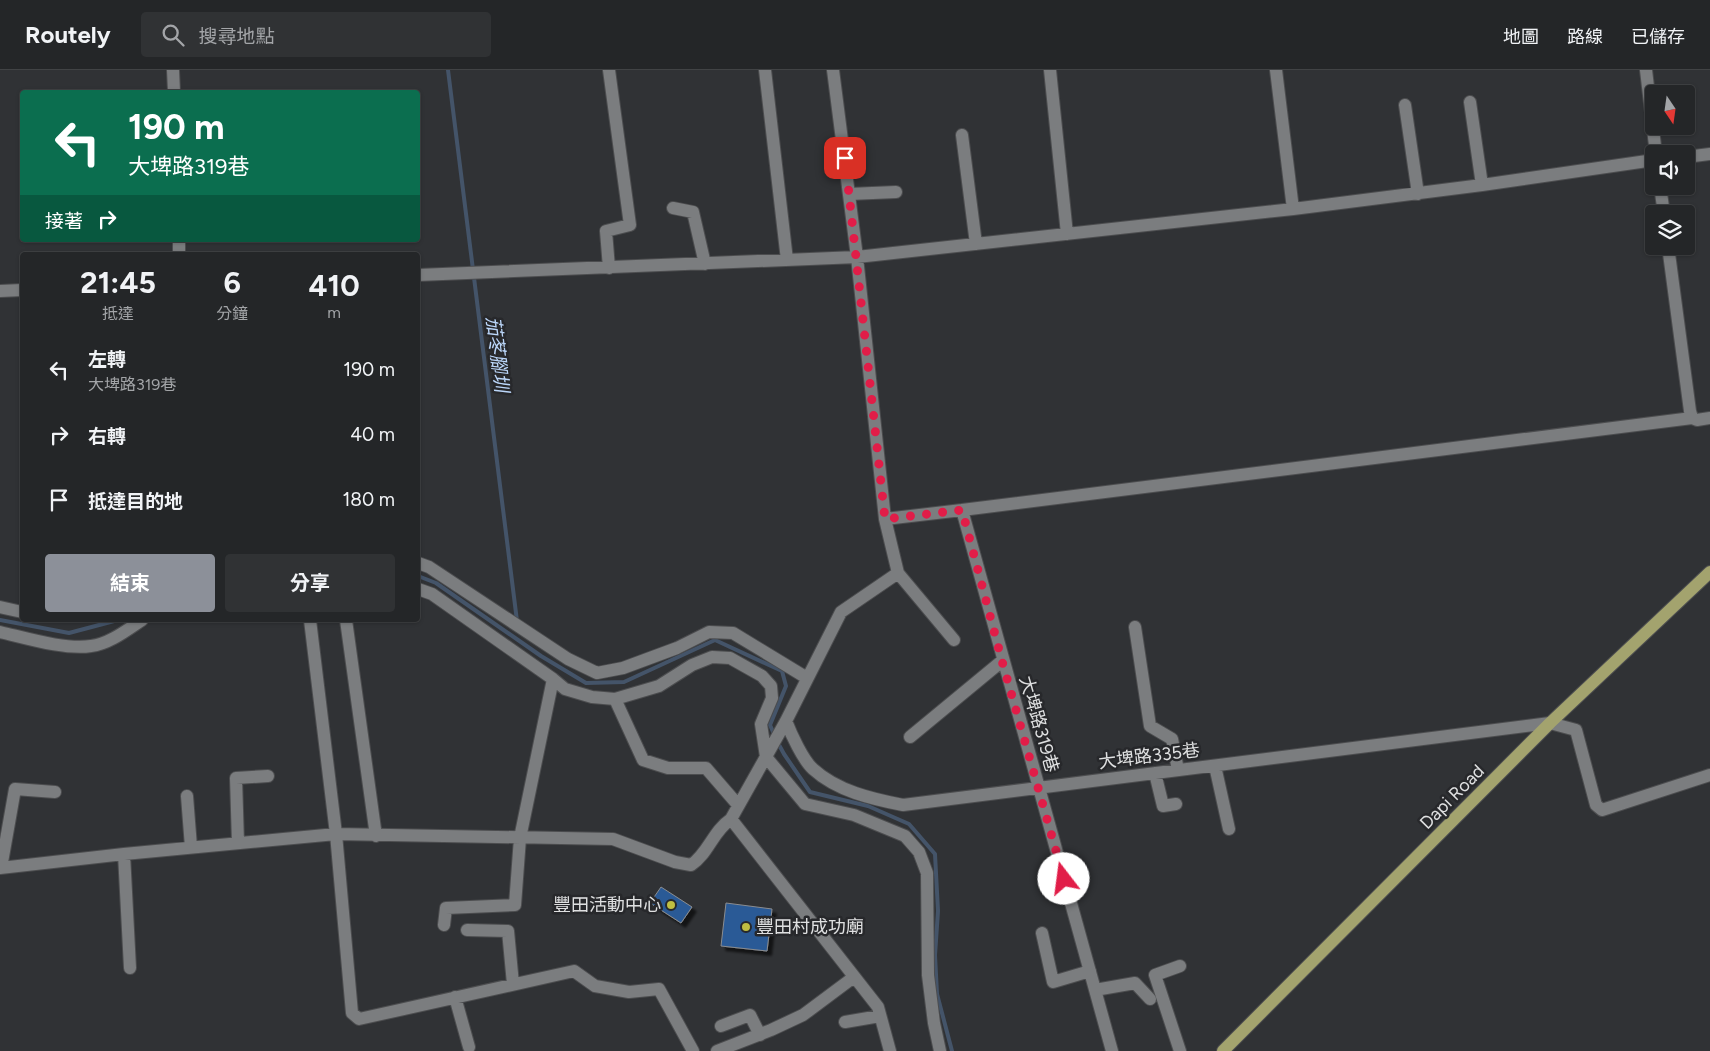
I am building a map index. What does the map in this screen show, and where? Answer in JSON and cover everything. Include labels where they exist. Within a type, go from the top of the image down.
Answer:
[{"type":"main road","name":"Dapi Road","points":[[1223,1051],[1550,723],[1710,572]]},
{"type":"street","points":[[173,70],[174,90]]},
{"type":"street","points":[[609,70],[630,225],[606,231],[609,268]]},
{"type":"street","points":[[765,70],[787,260]]},
{"type":"street","points":[[833,70],[857,257],[885,519],[898,574],[954,640]]},
{"type":"street","points":[[1050,70],[1067,234]]},
{"type":"street","points":[[1276,70],[1293,209]]},
{"type":"street","points":[[1646,70],[1655,145]]},
{"type":"street","points":[[1470,102],[1482,186]]},
{"type":"street","points":[[1405,105],[1418,194]]},
{"type":"street","points":[[962,135],[976,244]]},
{"type":"street","points":[[1695,156],[1710,154]]},
{"type":"street","points":[[420,275],[857,257],[1418,194],[1645,161]]},
{"type":"street","points":[[849,194],[896,192]]},
{"type":"street","points":[[673,208],[693,212],[705,264]]},
{"type":"street","points":[[1669,255],[1688,401],[1692,418]]},
{"type":"street","points":[[0,291],[20,290]]},
{"type":"street","points":[[885,519],[1692,418],[1697,420],[1710,418]]},
{"type":"street","name":"大埤路319巷","points":[[962,510],[1002,661],[1112,1051]]},
{"type":"street","points":[[420,564],[429,567],[568,659],[596,673],[623,668],[641,662],[677,648],[709,632],[733,633],[807,678]]},
{"type":"street","points":[[55,792],[15,789],[1,868],[191,847],[336,834],[612,839],[675,862],[690,865],[699,859],[723,824],[730,819],[786,722],[841,612],[898,574]]},
{"type":"street","points":[[420,590],[432,594],[565,689],[592,697],[615,699],[659,686],[692,665],[712,657],[730,658],[762,676],[771,686],[772,698],[761,724],[766,757],[805,804],[854,815],[905,836],[919,852],[927,873],[928,976],[934,1023],[940,1051]]},
{"type":"street","points":[[0,607],[20,612]]},
{"type":"street","points":[[0,632],[67,646],[91,646],[108,641],[139,622]]},
{"type":"street","points":[[310,622],[336,834],[352,1013],[358,1019],[574,970],[595,986],[629,992],[659,989],[693,1051]]},
{"type":"street","points":[[346,622],[376,836]]},
{"type":"street","points":[[1135,627],[1150,726],[1172,739],[1178,770]]},
{"type":"street","points":[[910,737],[1002,661]]},
{"type":"street","points":[[444,925],[446,908],[515,905],[520,838],[553,679]]},
{"type":"street","points":[[615,699],[643,760],[668,768],[706,768],[738,805]]},
{"type":"street","name":"大埤路335巷","points":[[786,722],[792,736],[812,768],[838,786],[875,800],[903,805],[1550,723]]},
{"type":"street","points":[[1550,723],[1576,730],[1596,805],[1602,810],[1710,775]]},
{"type":"street","points":[[1215,766],[1229,829]]},
{"type":"street","points":[[1155,773],[1163,806],[1176,804]]},
{"type":"street","points":[[238,843],[236,778],[268,776]]},
{"type":"street","points":[[187,796],[191,847]]},
{"type":"street","points":[[730,819],[878,1007],[890,1051]]},
{"type":"street","points":[[124,854],[130,968]]},
{"type":"street","points":[[467,930],[508,931],[513,984]]},
{"type":"street","points":[[1042,933],[1053,982],[1090,971]]},
{"type":"street","points":[[1180,966],[1155,975],[1180,1051]]},
{"type":"street","points":[[724,1050],[803,1015],[854,977]]},
{"type":"street","points":[[1095,990],[1135,983],[1150,999]]},
{"type":"street","points":[[455,997],[469,1047]]},
{"type":"street","points":[[722,1026],[750,1015],[760,1035]]},
{"type":"street","points":[[845,1022],[880,1016]]},
{"type":"building","name":"豐田活動中心","points":[[661,887],[692,907],[681,923],[650,903]]},
{"type":"building","name":"豐田村成功廟","points":[[726,903],[772,909],[767,951],[721,946]]},
{"type":"waterway","name":"茄苳腳圳","points":[[448,70],[517,621]]},
{"type":"waterway","points":[[420,577],[436,583],[541,656],[586,683],[624,682],[715,640],[782,671],[786,686],[770,725],[774,734]]},
{"type":"waterway","points":[[0,620],[69,633],[110,622]]},
{"type":"waterway","points":[[778,743],[810,792],[868,806],[909,824],[935,854],[938,911],[935,955],[937,994],[952,1051]]},
{"type":"place","name":"豐田活動中心","points":[[671,905]]},
{"type":"place","name":"豐田村成功廟","points":[[746,927]]},
{"type":"route","points":[[845,158],[885,519],[962,510],[1002,661],[1064,879]]}]
